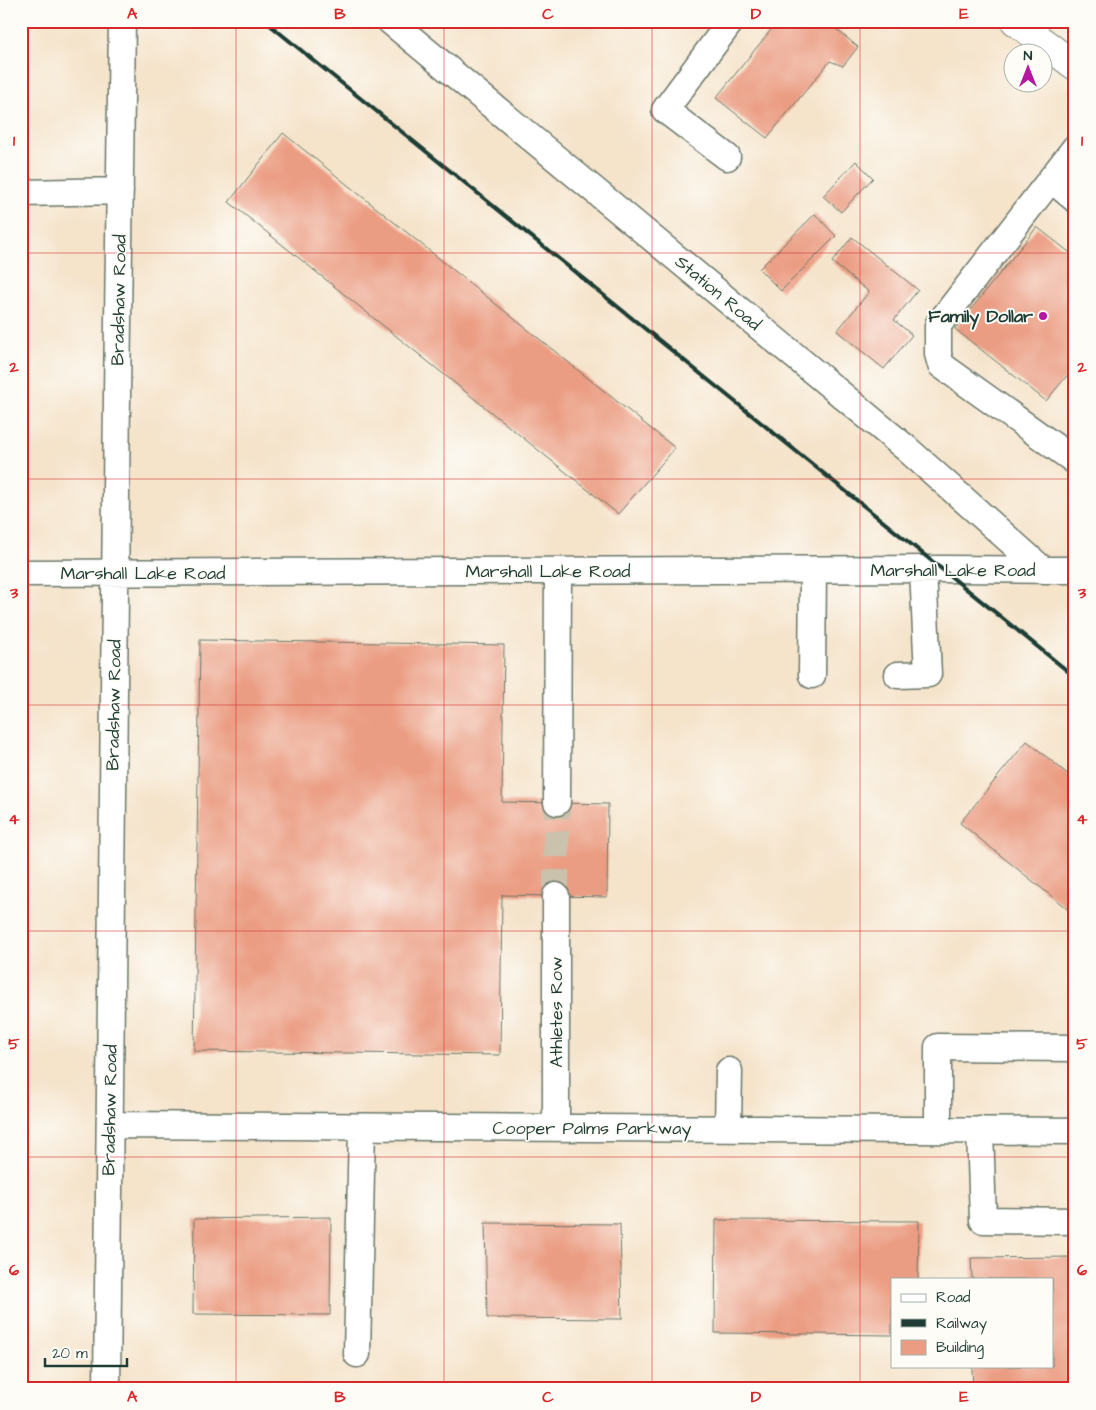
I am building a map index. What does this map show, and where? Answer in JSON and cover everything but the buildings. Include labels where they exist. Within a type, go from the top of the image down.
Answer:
[{"type":"main road","points":[[1015,21],[1074,63]]},
{"type":"street","name":"Bradshaw Road","points":[[107,1389],[122,21]]},
{"type":"street","name":"Station Road","points":[[390,21],[907,449],[1043,570]]},
{"type":"street","points":[[727,157],[665,110],[731,21]]},
{"type":"street","points":[[1075,148],[938,325],[938,354],[941,365],[1075,461]]},
{"type":"street","points":[[1051,179],[1075,198]]},
{"type":"street","points":[[21,193],[120,191]]},
{"type":"street","points":[[812,675],[813,570]]},
{"type":"street","points":[[898,675],[928,674],[923,570]]},
{"type":"street","name":"Marshall Lake Road","points":[[21,573],[1075,570]]},
{"type":"street","points":[[557,802],[558,571]]},
{"type":"street","name":"Athletes Row","points":[[556,896],[556,1128]]},
{"type":"street","points":[[938,1130],[938,1047],[1075,1048]]},
{"type":"street","points":[[728,1128],[729,1071]]},
{"type":"street","name":"Cooper Palms Parkway","points":[[110,1125],[1075,1131]]},
{"type":"street","points":[[357,1354],[362,1127]]},
{"type":"street","points":[[980,1130],[983,1220],[1075,1221]]},
{"type":"tunnel","points":[[556,896],[557,802]]},
{"type":"railway","points":[[265,21],[1075,677]]},
{"type":"place","name":"Family Dollar","points":[[1043,316]]}]
